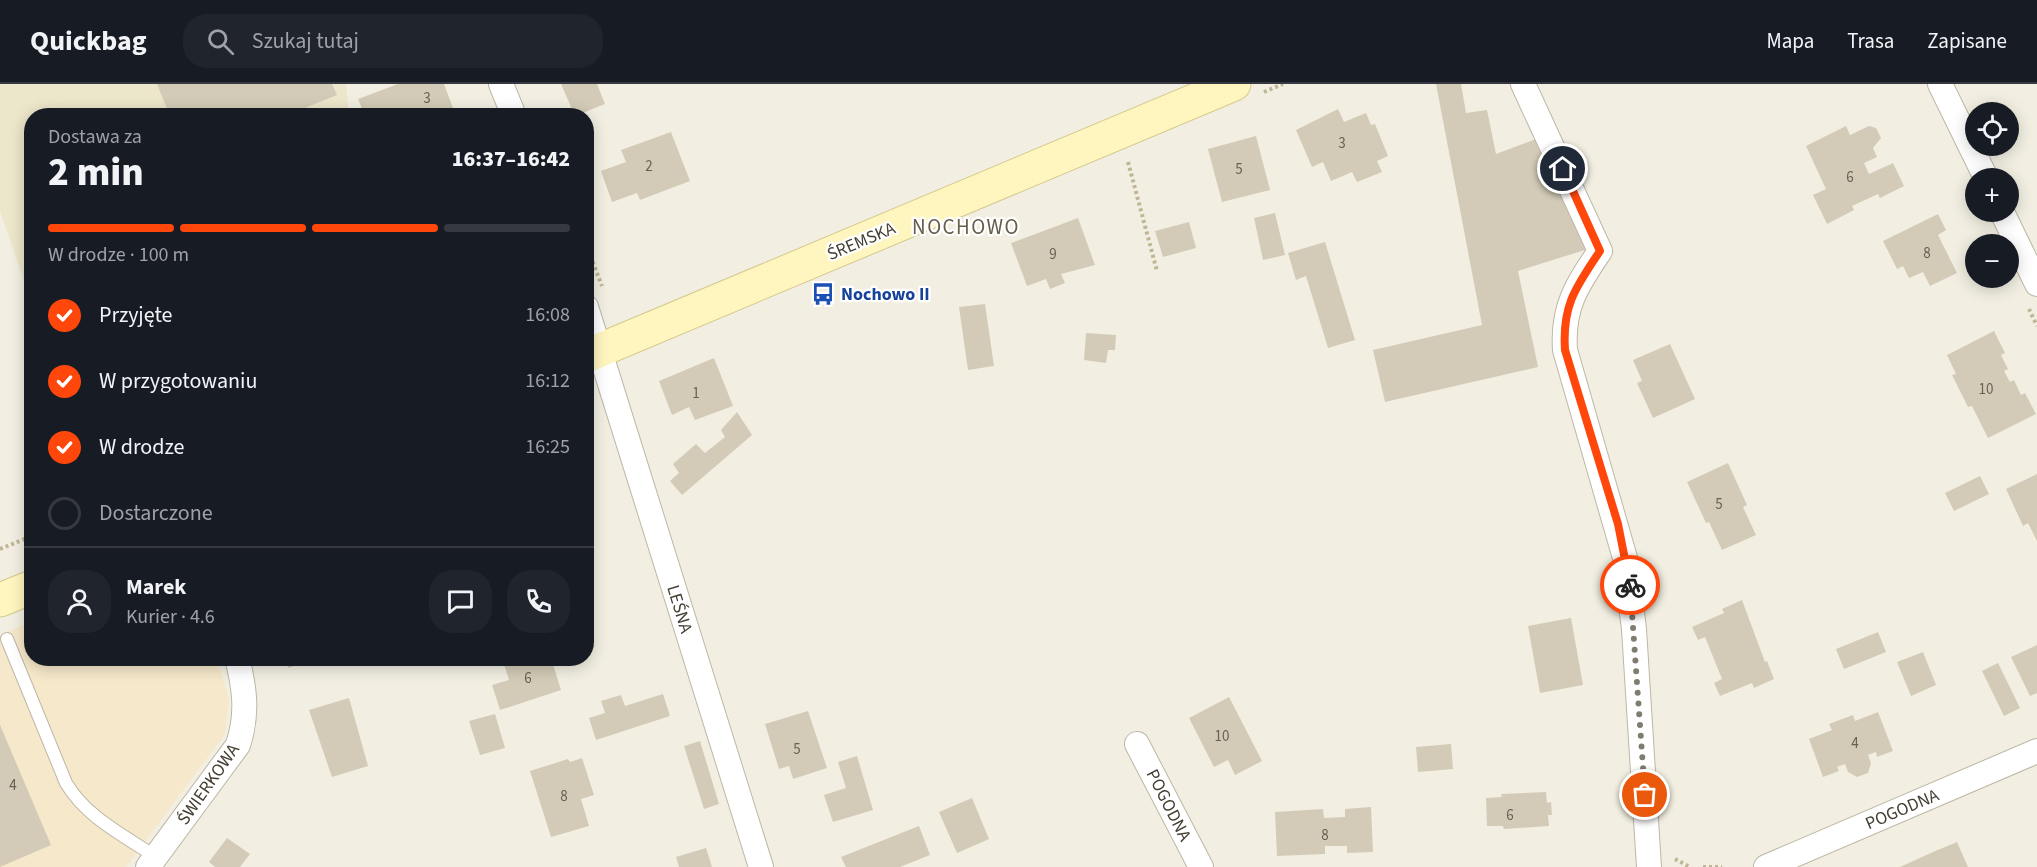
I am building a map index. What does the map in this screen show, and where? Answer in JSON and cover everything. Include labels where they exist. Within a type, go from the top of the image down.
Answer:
[{"type":"main road","name":"ŚREMSKA","points":[[594,353],[1234,84]]},
{"type":"main road","points":[[0,600],[24,590]]},
{"type":"street","points":[[501,84],[511,108]]},
{"type":"street","points":[[1523,84],[1600,251],[1571,299],[1563,324],[1565,350],[1618,524],[1630,585],[1649,867]]},
{"type":"street","points":[[1940,84],[1981,168]]},
{"type":"street","points":[[2007,222],[2037,284]]},
{"type":"street","name":"LEŚNA","points":[[594,336],[596,301]]},
{"type":"street","name":"LEŚNA","points":[[594,356],[761,867]]},
{"type":"street","name":"ŚWIERKOWA","points":[[152,862],[238,745],[245,725],[246,704],[239,666]]},
{"type":"street","name":"POGODNA","points":[[1137,744],[1201,867]]},
{"type":"street","name":"POGODNA","points":[[1767,867],[2037,750]]},
{"type":"lane","points":[[7,639],[66,783],[76,800],[152,862]]},
{"type":"path","points":[[1118,133],[1126,151],[1157,271]]},
{"type":"path","points":[[0,549],[24,539]]},
{"type":"path","points":[[1703,867],[1722,867]]},
{"type":"shaded area","points":[[0,84],[346,84],[348,108],[24,108],[24,281],[0,211]]},
{"type":"shaded area","points":[[24,625],[24,666],[219,666],[229,698],[225,734],[126,867],[0,867],[0,635]]},
{"type":"building","points":[[157,84],[332,84],[337,95],[305,108],[167,108]]},
{"type":"building","points":[[398,84],[444,84],[453,108],[362,108],[358,99]]},
{"type":"building","points":[[561,84],[597,84],[605,104],[594,108],[572,108]]},
{"type":"building","points":[[1436,84],[1461,84],[1466,113],[1487,110],[1496,154],[1536,139],[1588,249],[1518,271],[1538,367],[1385,402],[1373,350],[1482,325]]},
{"type":"building","points":[[1338,109],[1344,122],[1366,113],[1371,125],[1375,124],[1388,156],[1377,161],[1382,172],[1357,182],[1352,172],[1331,181],[1323,162],[1312,167],[1296,130]]},
{"type":"building","points":[[1846,126],[1850,135],[1869,126],[1876,128],[1881,138],[1873,148],[1877,157],[1864,163],[1869,174],[1893,163],[1904,186],[1880,198],[1878,194],[1852,206],[1854,210],[1827,224],[1813,195],[1826,189],[1806,146]]},
{"type":"building","points":[[671,132],[690,181],[640,200],[637,193],[612,202],[601,171],[626,162],[621,150]]},
{"type":"building","points":[[1256,136],[1270,190],[1222,202],[1208,149]]},
{"type":"building","points":[[1275,213],[1285,255],[1263,260],[1254,218]]},
{"type":"building","points":[[1938,214],[1946,230],[1938,235],[1957,273],[1930,286],[1923,272],[1909,278],[1903,266],[1897,269],[1883,241]]},
{"type":"building","points":[[1078,218],[1095,265],[1061,274],[1065,283],[1050,289],[1046,279],[1027,286],[1011,243]]},
{"type":"building","points":[[1189,222],[1196,248],[1163,257],[1155,231]]},
{"type":"building","points":[[1325,242],[1355,340],[1328,348],[1306,276],[1296,280],[1288,253]]},
{"type":"building","points":[[985,304],[994,366],[968,370],[959,307]]},
{"type":"building","points":[[1994,331],[2005,353],[2001,355],[2008,369],[2004,371],[2010,382],[2014,380],[2021,395],[2025,393],[2036,414],[1988,438],[1972,406],[1968,407],[1952,375],[1956,374],[1947,355]]},
{"type":"building","points":[[1086,333],[1116,335],[1115,350],[1108,350],[1106,363],[1084,360]]},
{"type":"building","points":[[1670,344],[1695,399],[1653,418],[1637,383],[1642,381],[1633,360]]},
{"type":"building","points":[[714,358],[733,406],[695,420],[689,407],[672,415],[659,381]]},
{"type":"building","points":[[737,412],[752,435],[682,495],[670,481],[679,473],[673,464],[696,444],[705,453],[725,437],[721,430]]},
{"type":"building","points":[[1728,463],[1747,505],[1743,507],[1756,535],[1722,550],[1709,522],[1706,523],[1687,482]]},
{"type":"building","points":[[2037,474],[2037,541],[2028,523],[2023,526],[2006,489]]},
{"type":"building","points":[[1980,476],[1989,494],[1954,511],[1945,493]]},
{"type":"building","points":[[1742,600],[1765,662],[1767,661],[1774,679],[1754,688],[1752,683],[1720,696],[1714,683],[1722,679],[1705,637],[1698,640],[1692,627],[1724,613],[1722,609]]},
{"type":"building","points":[[1571,618],[1583,685],[1540,693],[1528,626]]},
{"type":"building","points":[[1878,632],[1886,652],[1844,669],[1836,649]]},
{"type":"building","points":[[2037,645],[2037,693],[2030,696],[2011,657]]},
{"type":"building","points":[[1923,652],[1936,685],[1911,696],[1897,662]]},
{"type":"building","points":[[1998,663],[2020,708],[2004,716],[1982,671]]},
{"type":"building","points":[[505,666],[554,666],[561,690],[500,710],[492,685],[509,680]]},
{"type":"building","points":[[663,694],[670,716],[596,740],[589,718],[605,713],[601,701],[621,695],[625,706]]},
{"type":"building","points":[[1229,697],[1262,761],[1235,775],[1228,760],[1214,767],[1189,718]]},
{"type":"building","points":[[349,698],[368,766],[332,777],[309,710]]},
{"type":"building","points":[[808,711],[827,768],[793,779],[789,766],[779,769],[765,724]]},
{"type":"building","points":[[1878,712],[1893,751],[1877,757],[1876,752],[1868,755],[1871,763],[1868,773],[1857,777],[1848,772],[1845,764],[1837,767],[1839,771],[1823,777],[1809,739],[1832,730],[1829,724],[1853,715],[1855,721]]},
{"type":"building","points":[[495,714],[505,748],[480,755],[469,721]]},
{"type":"building","points":[[0,725],[51,845],[0,867]]},
{"type":"building","points":[[700,741],[719,804],[704,809],[684,746]]},
{"type":"building","points":[[1451,744],[1453,769],[1418,772],[1416,747]]},
{"type":"building","points":[[857,756],[873,810],[833,822],[824,795],[846,788],[838,762]]},
{"type":"building","points":[[582,758],[594,795],[581,799],[589,826],[551,837],[530,771],[568,759],[570,762]]},
{"type":"building","points":[[1546,792],[1547,803],[1551,802],[1552,815],[1548,815],[1549,826],[1504,829],[1503,826],[1487,826],[1486,798],[1502,797],[1501,794]]},
{"type":"building","points":[[972,798],[989,839],[957,853],[939,812]]},
{"type":"building","points":[[1371,807],[1373,852],[1347,853],[1347,846],[1325,846],[1325,854],[1277,856],[1275,812],[1323,809],[1324,818],[1345,817],[1345,809]]},
{"type":"building","points":[[919,826],[930,855],[900,867],[846,867],[841,857]]},
{"type":"building","points":[[227,838],[250,854],[240,867],[215,867],[209,862]]},
{"type":"building","points":[[1957,842],[1968,867],[1900,867],[1933,852]]},
{"type":"building","points":[[706,848],[712,867],[679,867],[676,857]]},
{"type":"way so far","points":[[1630,585],[1645,795]]},
{"type":"place","name":"Nochowo II","points":[[823,294]]},
{"type":"district","name":"NOCHOWO","points":[[966,227]]},
{"type":"route","points":[[1563,169],[1600,251],[1571,299],[1563,324],[1565,350],[1618,524],[1630,585]]}]
